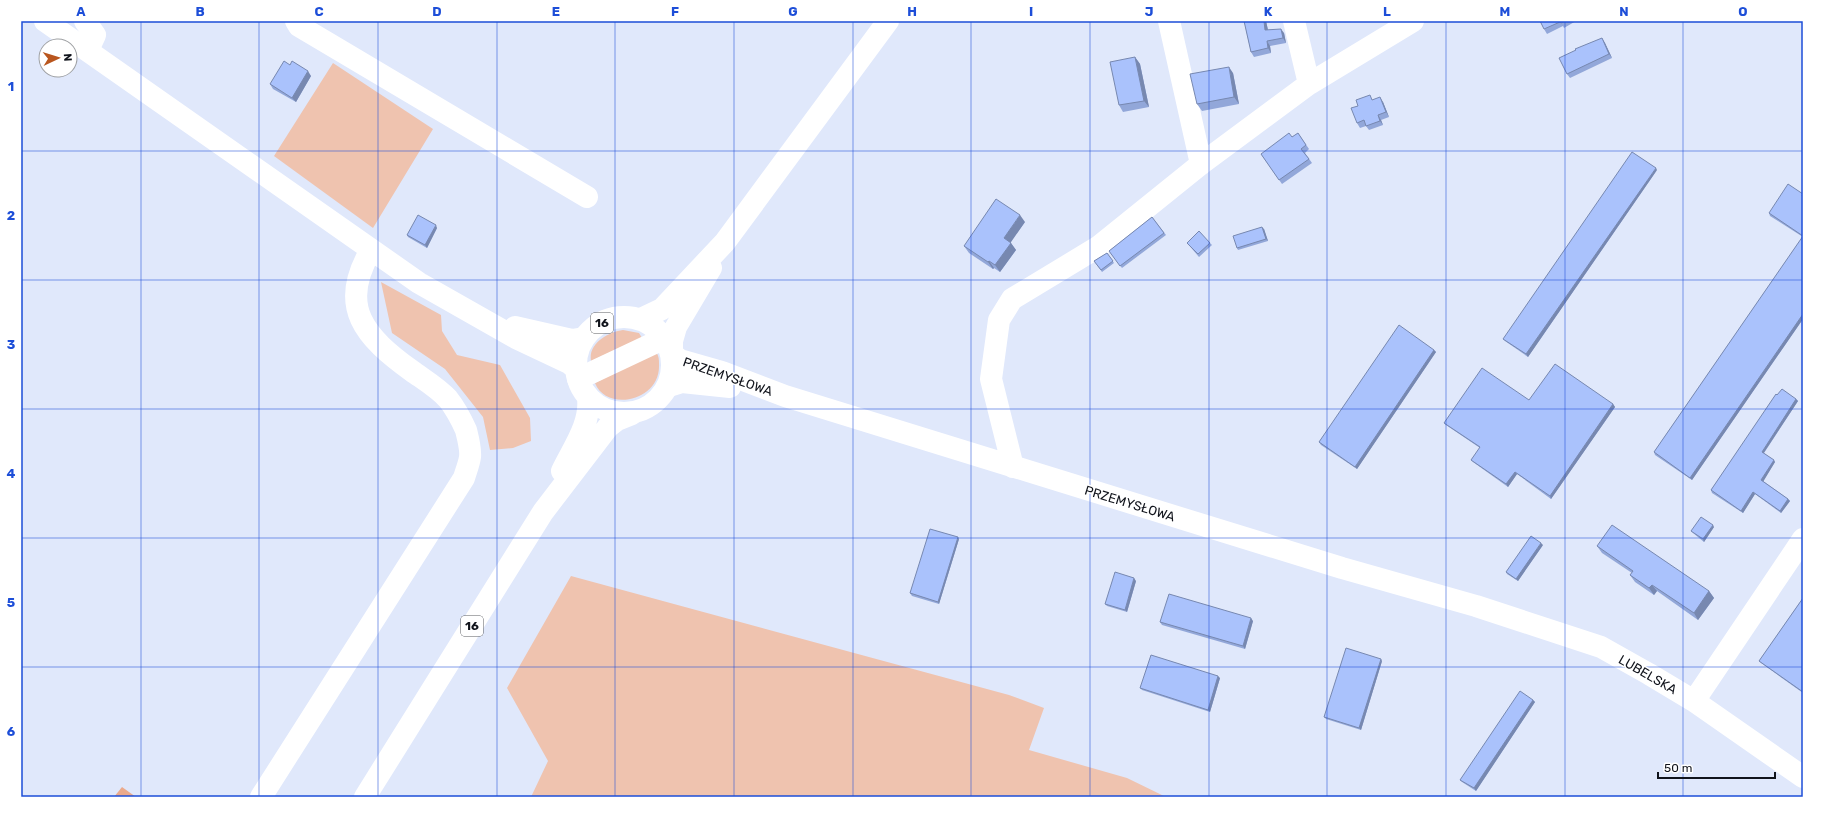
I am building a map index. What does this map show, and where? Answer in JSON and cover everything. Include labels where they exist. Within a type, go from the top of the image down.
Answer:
[{"type":"street","points":[[45,21],[419,283],[516,338],[569,363],[577,374],[668,346]]},
{"type":"street","points":[[84,21],[95,34],[88,50]]},
{"type":"street","points":[[296,21],[298,26],[587,196]]},
{"type":"street","name":"16","points":[[640,319],[662,309],[725,242],[888,21]]},
{"type":"street","points":[[1169,21],[1201,164]]},
{"type":"street","points":[[1294,21],[1309,84]]},
{"type":"street","points":[[1013,467],[991,379],[999,320],[1012,298],[1098,247],[1201,164],[1309,84],[1413,21]]},
{"type":"street","name":"16","points":[[668,346],[672,341],[676,327],[698,293],[725,242]]},
{"type":"street","points":[[261,797],[464,478],[470,457],[468,438],[461,417],[447,398],[383,349],[366,331],[358,312],[356,288],[362,266],[371,250]]},
{"type":"street","name":"16","points":[[365,797],[543,512],[608,427],[617,420],[647,409],[660,399],[669,386],[673,370],[668,346],[654,327],[640,319],[625,317],[609,319],[595,327],[584,338],[577,353],[577,374],[588,398],[589,408],[587,421],[543,512]]},
{"type":"street","points":[[486,320],[572,340],[584,338]]},
{"type":"street","name":"PRZEMYSŁOWA","points":[[668,346],[680,360],[722,372],[784,396],[1342,568],[1476,606]]},
{"type":"street","name":"PRZEMYSŁOWA","points":[[669,386],[682,382],[706,383],[784,396]]},
{"type":"street","name":"16","points":[[588,398],[600,408],[616,413],[632,414]]},
{"type":"street","points":[[1694,701],[1803,539]]},
{"type":"street","name":"LUBELSKA","points":[[1476,606],[1601,647],[1694,701],[1803,777]]},
{"type":"shaded area","points":[[333,63],[433,129],[373,228],[274,156]]},
{"type":"shaded area","points":[[381,282],[441,315],[442,331],[457,355],[500,365],[530,418],[531,441],[513,448],[490,450],[483,417],[445,369],[392,333]]},
{"type":"shaded area","points":[[623,330],[639,333],[642,338],[591,361],[591,355],[596,344],[606,336]]},
{"type":"shaded area","points":[[656,352],[659,361],[657,377],[651,387],[643,394],[632,399],[621,400],[610,398],[601,392],[595,383]]},
{"type":"shaded area","points":[[571,576],[1009,695],[1044,708],[1029,750],[1127,778],[1166,797],[531,797],[548,761],[507,688]]},
{"type":"shaded area","points":[[122,787],[136,797],[114,797]]},
{"type":"building","points":[[1244,21],[1264,21],[1265,30],[1281,29],[1283,38],[1267,41],[1268,48],[1251,52]]},
{"type":"building","points":[[1540,21],[1565,21],[1544,29]]},
{"type":"building","points":[[1602,38],[1609,54],[1567,74],[1559,58],[1576,50],[1575,49]]},
{"type":"building","points":[[1135,57],[1144,101],[1119,105],[1110,62]]},
{"type":"building","points":[[284,61],[290,65],[292,61],[308,71],[292,98],[270,84]]},
{"type":"building","points":[[1229,67],[1234,97],[1197,104],[1190,74]]},
{"type":"building","points":[[1370,95],[1372,100],[1380,97],[1386,112],[1378,115],[1380,121],[1366,126],[1364,120],[1357,123],[1351,108],[1358,106],[1356,100]]},
{"type":"building","points":[[1289,133],[1292,137],[1298,133],[1306,145],[1301,149],[1309,159],[1279,180],[1261,154]]},
{"type":"building","points":[[1632,152],[1656,168],[1526,354],[1503,339]]},
{"type":"building","points":[[1788,184],[1803,194],[1803,236],[1769,213]]},
{"type":"building","points":[[996,199],[1020,215],[1004,238],[1011,243],[995,265],[964,246]]},
{"type":"building","points":[[418,215],[436,225],[425,245],[407,235]]},
{"type":"building","points":[[1152,217],[1164,233],[1120,266],[1109,251]]},
{"type":"building","points":[[1262,227],[1266,239],[1237,248],[1233,236]]},
{"type":"building","points":[[1199,231],[1210,243],[1198,254],[1187,243]]},
{"type":"building","points":[[1803,236],[1803,314],[1690,478],[1654,452]]},
{"type":"building","points":[[1107,253],[1113,261],[1101,270],[1094,261]]},
{"type":"building","points":[[1399,325],[1434,350],[1355,467],[1319,442]]},
{"type":"building","points":[[1555,364],[1613,404],[1550,496],[1515,472],[1506,484],[1471,460],[1480,447],[1444,423],[1482,368],[1529,400]]},
{"type":"building","points":[[1782,389],[1796,399],[1762,452],[1774,460],[1761,480],[1788,499],[1780,511],[1753,492],[1741,511],[1711,490],[1776,394],[1777,395]]},
{"type":"building","points":[[1701,517],[1713,525],[1703,539],[1691,531]]},
{"type":"building","points":[[1612,525],[1709,591],[1694,613],[1652,585],[1649,588],[1630,575],[1633,571],[1597,546]]},
{"type":"building","points":[[930,529],[958,537],[938,602],[910,593]]},
{"type":"building","points":[[1531,536],[1541,543],[1516,579],[1506,572]]},
{"type":"building","points":[[1115,572],[1134,578],[1125,610],[1105,604]]},
{"type":"building","points":[[1169,594],[1251,618],[1243,646],[1160,622]]},
{"type":"building","points":[[1803,598],[1803,692],[1759,661]]},
{"type":"building","points":[[1346,648],[1381,659],[1359,728],[1324,717]]},
{"type":"building","points":[[1151,655],[1218,676],[1208,710],[1140,688]]},
{"type":"building","points":[[1520,691],[1533,700],[1474,788],[1460,780]]}]
